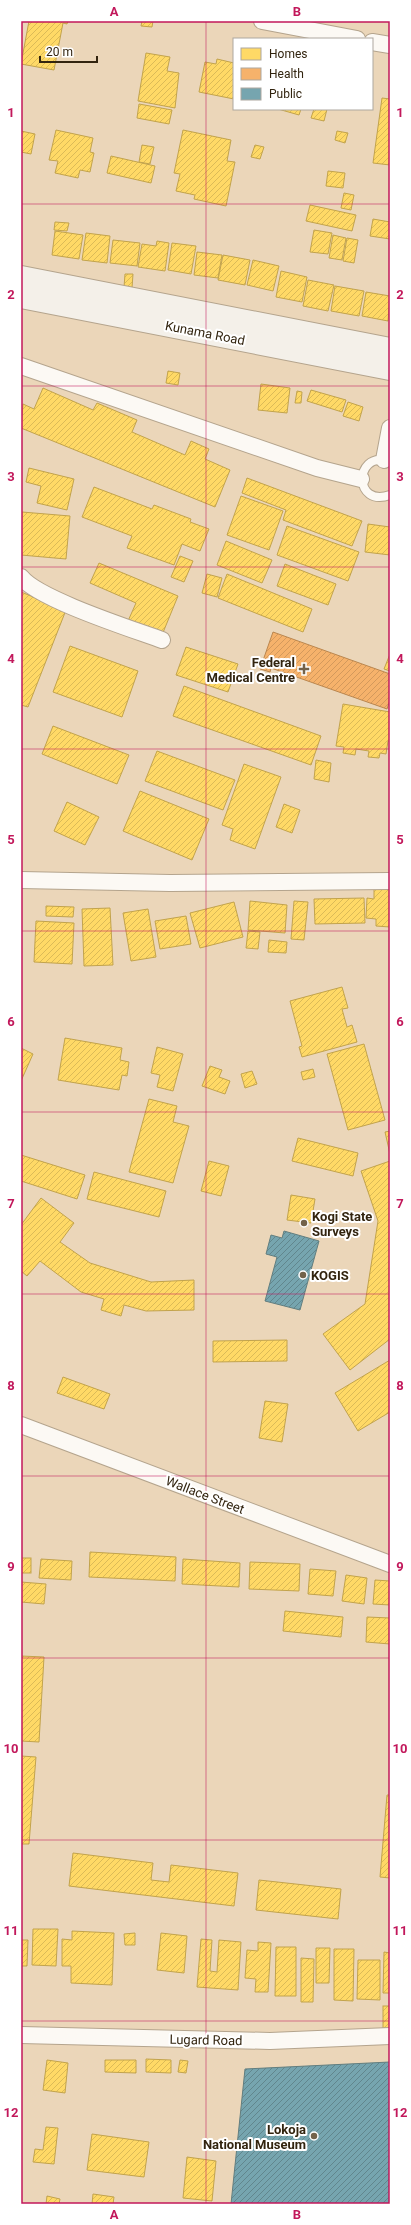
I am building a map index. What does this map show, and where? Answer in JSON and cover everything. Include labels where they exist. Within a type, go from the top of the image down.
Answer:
[{"type":"main road","name":"Kunama Road","points":[[21,278],[390,349]]},
{"type":"main road","name":"Kunama Road","points":[[21,296],[390,369]]},
{"type":"street","points":[[262,21],[351,38]]},
{"type":"street","points":[[373,42],[390,45]]},
{"type":"street","points":[[22,369],[317,468],[361,479]]},
{"type":"street","points":[[387,462],[390,428]]},
{"type":"street","points":[[21,577],[24,582],[45,594],[162,640]]},
{"type":"street","points":[[21,880],[170,883],[390,881]]},
{"type":"street","name":"Wallace Street","points":[[21,1425],[390,1564]]},
{"type":"street","name":"Lugard Road","points":[[21,2035],[270,2041],[390,2036]]},
{"type":"lane","points":[[387,462],[373,461],[364,468],[361,479],[364,488],[372,496],[382,498],[390,495]]},
{"type":"building: Homes","points":[[29,21],[68,21],[67,24],[63,23],[54,70],[21,64]]},
{"type":"building: Homes","points":[[142,21],[153,21],[152,27],[141,26]]},
{"type":"building: Homes","points":[[146,53],[170,57],[167,71],[179,73],[175,108],[138,101]]},
{"type":"building: Homes","points":[[217,59],[233,63],[233,99],[199,92],[205,62],[216,64]]},
{"type":"building: Homes","points":[[382,98],[390,99],[390,165],[373,163]]},
{"type":"building: Homes","points":[[139,104],[172,110],[169,124],[137,118]]},
{"type":"building: Homes","points":[[282,110],[301,110],[299,115]]},
{"type":"building: Homes","points":[[314,110],[327,110],[324,121],[311,118]]},
{"type":"building: Homes","points":[[56,130],[93,138],[90,152],[94,153],[90,172],[80,170],[78,178],[55,173],[58,161],[49,160]]},
{"type":"building: Homes","points":[[183,130],[231,140],[227,161],[235,162],[226,206],[194,199],[195,195],[176,191],[180,174],[174,173]]},
{"type":"building: Homes","points":[[21,131],[35,134],[31,154],[21,152]]},
{"type":"building: Homes","points":[[337,131],[348,133],[345,143],[335,140]]},
{"type":"building: Homes","points":[[142,145],[154,147],[150,164],[139,162]]},
{"type":"building: Homes","points":[[255,145],[264,147],[260,159],[251,157]]},
{"type":"building: Homes","points":[[111,156],[155,166],[151,183],[107,173]]},
{"type":"building: Homes","points":[[328,171],[345,173],[343,188],[326,186]]},
{"type":"building: Homes","points":[[344,193],[354,195],[351,210],[341,208]]},
{"type":"building: Homes","points":[[310,205],[356,215],[352,231],[306,221]]},
{"type":"building: Homes","points":[[373,219],[390,222],[390,239],[370,236]]},
{"type":"building: Homes","points":[[55,222],[69,223],[67,231],[54,230]]},
{"type":"building: Homes","points":[[314,230],[332,233],[328,254],[310,252]]},
{"type":"building: Homes","points":[[55,231],[83,235],[79,259],[52,255]]},
{"type":"building: Homes","points":[[86,233],[110,236],[107,263],[82,260]]},
{"type":"building: Homes","points":[[333,235],[346,238],[342,260],[329,258]]},
{"type":"building: Homes","points":[[347,238],[358,240],[354,263],[343,261]]},
{"type":"building: Homes","points":[[113,240],[140,243],[137,266],[110,263]]},
{"type":"building: Homes","points":[[157,241],[169,243],[165,271],[138,267],[142,244],[156,246]]},
{"type":"building: Homes","points":[[172,243],[196,246],[191,274],[168,270]]},
{"type":"building: Homes","points":[[197,252],[222,255],[218,278],[194,275]]},
{"type":"building: Homes","points":[[223,255],[250,260],[245,285],[218,280]]},
{"type":"building: Homes","points":[[253,260],[279,266],[273,291],[247,285]]},
{"type":"building: Homes","points":[[281,271],[307,277],[302,302],[276,297]]},
{"type":"building: Homes","points":[[125,274],[133,274],[132,288],[124,287]]},
{"type":"building: Homes","points":[[308,280],[334,285],[328,311],[303,306]]},
{"type":"building: Homes","points":[[335,286],[364,291],[359,316],[331,311]]},
{"type":"building: Homes","points":[[366,292],[390,296],[388,321],[362,316]]},
{"type":"building: Homes","points":[[168,371],[180,373],[178,385],[166,383]]},
{"type":"building: Homes","points":[[261,384],[290,388],[287,413],[258,410]]},
{"type":"building: Homes","points":[[43,388],[93,410],[97,403],[137,420],[132,432],[185,455],[191,441],[209,449],[205,459],[230,470],[215,507],[21,428],[23,404],[34,409]]},
{"type":"building: Homes","points":[[311,390],[346,400],[342,412],[307,401]]},
{"type":"building: Homes","points":[[297,391],[302,392],[301,403],[295,403]]},
{"type":"building: Homes","points":[[348,402],[363,407],[359,421],[343,416]]},
{"type":"building: Homes","points":[[29,468],[74,479],[67,510],[37,503],[41,486],[26,482]]},
{"type":"building: Homes","points":[[247,478],[362,521],[352,546],[283,520],[286,510],[242,493]]},
{"type":"building: Homes","points":[[94,487],[152,509],[154,505],[191,519],[190,522],[209,529],[200,551],[182,544],[174,565],[127,548],[132,536],[82,517]]},
{"type":"building: Homes","points":[[241,496],[283,511],[269,550],[227,535]]},
{"type":"building: Homes","points":[[22,512],[70,516],[66,559],[21,555]]},
{"type":"building: Homes","points":[[368,524],[390,527],[390,555],[365,552]]},
{"type":"building: Homes","points":[[287,526],[359,552],[348,581],[277,555]]},
{"type":"building: Homes","points":[[226,541],[272,560],[262,583],[217,565]]},
{"type":"building: Homes","points":[[180,556],[193,561],[184,582],[171,577]]},
{"type":"building: Homes","points":[[99,563],[178,596],[162,635],[128,621],[136,603],[90,583]]},
{"type":"building: Homes","points":[[285,564],[336,584],[328,605],[277,586]]},
{"type":"building: Homes","points":[[207,574],[222,578],[217,597],[202,593]]},
{"type":"building: Homes","points":[[227,574],[312,609],[303,632],[218,598]]},
{"type":"building: Homes","points":[[21,592],[66,610],[28,707],[21,705]]},
{"type":"building: Homes","points":[[70,646],[138,671],[122,717],[53,692]]},
{"type":"building: Homes","points":[[186,647],[238,664],[228,692],[176,675]]},
{"type":"building: Homes","points":[[390,654],[390,671],[384,669]]},
{"type":"building: Homes","points":[[184,686],[321,736],[311,765],[173,716]]},
{"type":"building: Homes","points":[[343,704],[390,712],[390,741],[388,741],[386,754],[380,753],[379,758],[368,757],[369,751],[356,749],[355,755],[343,753],[344,747],[336,746]]},
{"type":"building: Homes","points":[[53,726],[129,755],[117,784],[42,754]]},
{"type":"building: Homes","points":[[157,751],[235,780],[223,810],[145,781]]},
{"type":"building: Homes","points":[[316,760],[331,763],[329,782],[314,779]]},
{"type":"building: Homes","points":[[244,764],[281,777],[255,849],[230,840],[233,829],[222,825]]},
{"type":"building: Homes","points":[[140,791],[209,819],[192,860],[123,831]]},
{"type":"building: Homes","points":[[67,802],[99,817],[85,845],[54,831]]},
{"type":"building: Homes","points":[[284,804],[300,810],[292,833],[276,827]]},
{"type":"building: Homes","points":[[374,887],[390,888],[390,927],[376,926],[376,919],[366,918],[367,898],[374,899]]},
{"type":"building: Homes","points":[[364,898],[365,923],[315,924],[314,899]]},
{"type":"building: Homes","points":[[250,901],[287,905],[285,933],[248,930]]},
{"type":"building: Homes","points":[[294,901],[308,902],[304,940],[291,939]]},
{"type":"building: Homes","points":[[234,902],[243,937],[200,948],[190,913]]},
{"type":"building: Homes","points":[[46,906],[74,907],[73,917],[46,916]]},
{"type":"building: Homes","points":[[110,908],[113,965],[84,966],[82,909]]},
{"type":"building: Homes","points":[[148,909],[156,957],[131,961],[123,913]]},
{"type":"building: Homes","points":[[186,916],[191,944],[160,949],[155,921]]},
{"type":"building: Homes","points":[[36,921],[74,923],[72,964],[34,962]]},
{"type":"building: Homes","points":[[248,931],[260,932],[258,949],[246,948]]},
{"type":"building: Homes","points":[[269,940],[287,942],[286,953],[268,952]]},
{"type":"building: Homes","points":[[342,987],[348,1008],[342,1009],[347,1027],[352,1025],[357,1042],[302,1057],[299,1047],[302,1046],[290,1001]]},
{"type":"building: Homes","points":[[65,1038],[122,1048],[120,1060],[129,1062],[127,1076],[122,1075],[119,1090],[58,1080]]},
{"type":"building: Homes","points":[[364,1044],[385,1120],[348,1130],[327,1054]]},
{"type":"building: Homes","points":[[157,1047],[183,1054],[173,1091],[157,1087],[160,1075],[151,1073]]},
{"type":"building: Homes","points":[[21,1048],[33,1054],[21,1081]]},
{"type":"building: Homes","points":[[210,1066],[222,1070],[219,1077],[230,1081],[225,1094],[202,1086]]},
{"type":"building: Homes","points":[[313,1069],[315,1077],[303,1080],[301,1072]]},
{"type":"building: Homes","points":[[252,1071],[257,1084],[245,1088],[241,1074]]},
{"type":"building: Homes","points":[[149,1099],[177,1106],[173,1122],[189,1126],[173,1183],[129,1172]]},
{"type":"building: Homes","points":[[390,1131],[390,1154],[385,1132]]},
{"type":"building: Homes","points":[[298,1138],[358,1153],[353,1176],[292,1161]]},
{"type":"building: Homes","points":[[21,1155],[85,1175],[77,1199],[21,1181]]},
{"type":"building: Homes","points":[[209,1161],[229,1166],[221,1196],[201,1191]]},
{"type":"building: Homes","points":[[390,1161],[390,1339],[350,1370],[323,1334],[365,1304],[378,1221],[361,1171]]},
{"type":"building: Homes","points":[[94,1172],[166,1191],[159,1217],[87,1199]]},
{"type":"building: Homes","points":[[291,1195],[315,1199],[311,1223],[287,1220]]},
{"type":"building: Homes","points":[[41,1198],[74,1223],[60,1242],[90,1263],[151,1282],[194,1280],[194,1310],[146,1311],[124,1305],[121,1316],[101,1310],[104,1299],[81,1292],[40,1261],[27,1276],[21,1271],[21,1225]]},
{"type":"building: Homes","points":[[287,1340],[287,1361],[213,1362],[213,1341]]},
{"type":"building: Homes","points":[[390,1360],[390,1412],[358,1431],[335,1393]]},
{"type":"building: Homes","points":[[63,1377],[110,1394],[104,1409],[57,1393]]},
{"type":"building: Homes","points":[[265,1401],[288,1404],[282,1442],[259,1438]]},
{"type":"building: Homes","points":[[90,1552],[176,1557],[175,1581],[89,1577]]},
{"type":"building: Homes","points":[[21,1558],[31,1558],[31,1573],[21,1573]]},
{"type":"building: Homes","points":[[41,1559],[72,1561],[71,1580],[39,1578]]},
{"type":"building: Homes","points":[[183,1559],[240,1563],[239,1587],[182,1584]]},
{"type":"building: Homes","points":[[250,1562],[300,1564],[299,1591],[249,1589]]},
{"type":"building: Homes","points":[[310,1569],[336,1571],[333,1596],[308,1594]]},
{"type":"building: Homes","points":[[346,1575],[367,1578],[364,1604],[342,1601]]},
{"type":"building: Homes","points":[[375,1580],[390,1581],[390,1605],[373,1604]]},
{"type":"building: Homes","points":[[21,1582],[46,1584],[44,1604],[21,1602]]},
{"type":"building: Homes","points":[[285,1611],[343,1617],[341,1637],[283,1631]]},
{"type":"building: Homes","points":[[367,1617],[390,1618],[390,1644],[366,1642]]},
{"type":"building: Homes","points":[[21,1656],[44,1657],[39,1742],[21,1741]]},
{"type":"building: Homes","points":[[21,1756],[36,1757],[29,1844],[21,1844]]},
{"type":"building: Homes","points":[[387,1795],[390,1795],[390,1878],[380,1877]]},
{"type":"building: Homes","points":[[73,1853],[153,1863],[151,1880],[169,1882],[171,1865],[238,1873],[234,1906],[69,1886]]},
{"type":"building: Homes","points":[[259,1880],[341,1889],[338,1919],[256,1910]]},
{"type":"building: Homes","points":[[33,1929],[58,1929],[56,1966],[32,1965]]},
{"type":"building: Homes","points":[[72,1931],[114,1933],[112,1985],[71,1983],[71,1966],[62,1966],[62,1939],[72,1940]]},
{"type":"building: Homes","points":[[135,1933],[135,1945],[125,1945],[124,1934]]},
{"type":"building: Homes","points":[[161,1933],[187,1936],[184,1973],[157,1970]]},
{"type":"building: Homes","points":[[201,1939],[212,1940],[210,1971],[217,1972],[219,1940],[241,1942],[238,1990],[197,1987]]},
{"type":"building: Homes","points":[[21,1940],[28,1940],[27,1966],[21,1966]]},
{"type":"building: Homes","points":[[258,1942],[271,1943],[268,1992],[255,1992],[256,1979],[245,1978],[247,1950],[258,1951]]},
{"type":"building: Homes","points":[[276,1947],[296,1947],[296,1996],[275,1996]]},
{"type":"building: Homes","points":[[316,1948],[330,1948],[329,1983],[316,1983]]},
{"type":"building: Homes","points":[[334,1949],[354,1949],[353,2001],[334,2000]]},
{"type":"building: Homes","points":[[384,1952],[390,1953],[390,1993],[383,1993]]},
{"type":"building: Homes","points":[[301,1958],[314,1959],[313,2002],[301,2002]]},
{"type":"building: Homes","points":[[358,1960],[380,1960],[380,2000],[357,1999]]},
{"type":"building: Homes","points":[[383,2006],[390,2006],[390,2032],[383,2032]]},
{"type":"building: Homes","points":[[146,2059],[171,2060],[171,2073],[146,2072]]},
{"type":"building: Homes","points":[[47,2060],[68,2063],[65,2093],[43,2090]]},
{"type":"building: Homes","points":[[105,2060],[136,2060],[136,2073],[105,2072]]},
{"type":"building: Homes","points":[[180,2060],[188,2061],[186,2073],[178,2072]]},
{"type":"building: Homes","points":[[46,2127],[58,2128],[54,2164],[33,2162],[35,2149],[43,2150]]},
{"type":"building: Homes","points":[[92,2134],[149,2142],[144,2177],[87,2170]]},
{"type":"building: Homes","points":[[333,2137],[390,2146],[390,2203],[373,2201],[376,2180],[328,2173]]},
{"type":"building: Homes","points":[[187,2157],[216,2161],[212,2201],[183,2198]]},
{"type":"building: Homes","points":[[93,2194],[114,2197],[113,2204],[92,2204]]},
{"type":"building: Homes","points":[[47,2196],[60,2199],[59,2204],[46,2204]]},
{"type":"building: Health","points":[[273,632],[390,674],[390,700],[387,709],[271,668],[270,672],[260,669]]},
{"type":"building: Public","points":[[284,1231],[319,1241],[300,1310],[265,1301],[277,1257],[266,1254],[271,1235],[282,1238]]},
{"type":"building: Public","name":"Lokoja National Museum","points":[[390,2062],[390,2204],[231,2204],[245,2069]]},
{"type":"place","name":"Federal Medical Centre","points":[[304,669]]},
{"type":"place","name":"Kogi State Surveys","points":[[304,1223]]},
{"type":"place","name":"KOGIS","points":[[303,1275]]},
{"type":"place","name":"Lokoja National Museum","points":[[314,2136]]}]
